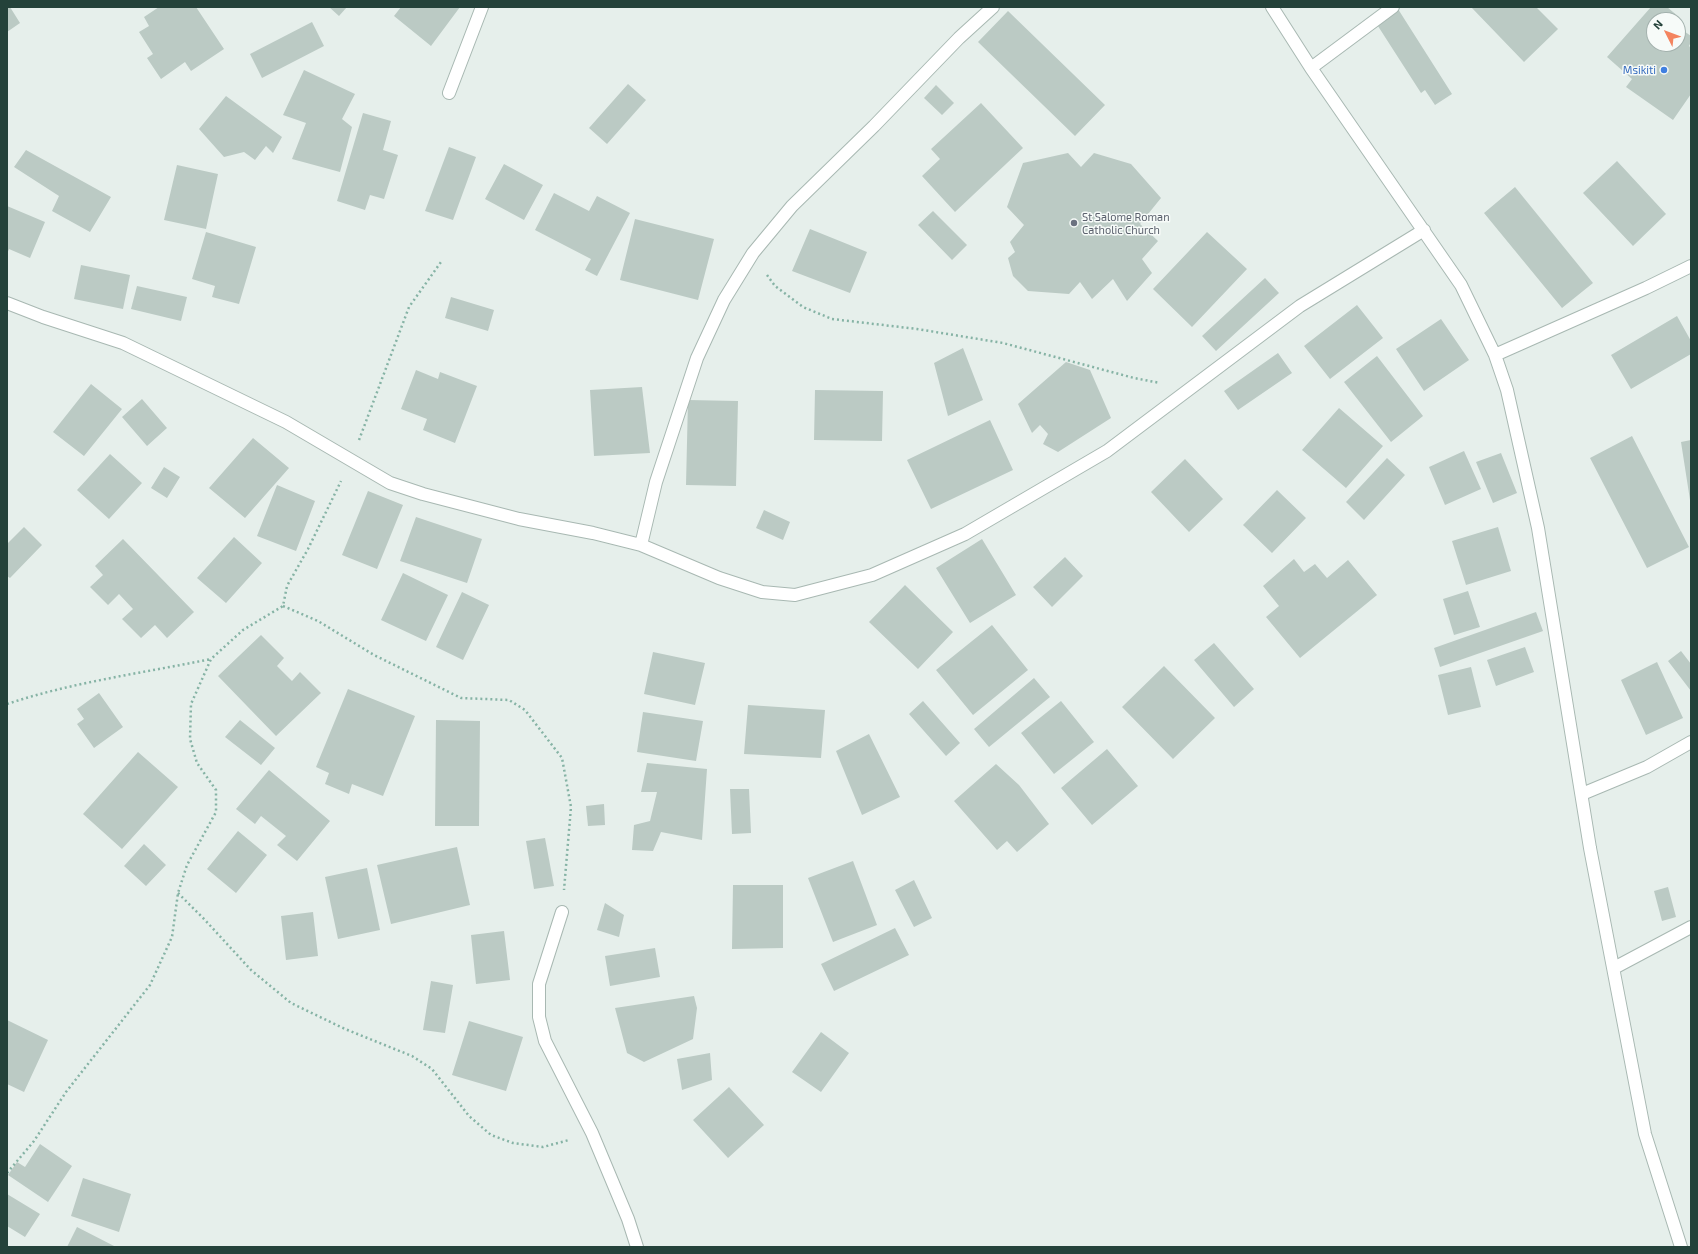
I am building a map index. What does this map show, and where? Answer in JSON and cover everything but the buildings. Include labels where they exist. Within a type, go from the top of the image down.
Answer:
[{"type":"street","points":[[449,93],[482,7]]},
{"type":"street","points":[[641,545],[656,482],[697,358],[724,300],[753,253],[792,206],[874,126],[959,38],[993,7]]},
{"type":"street","points":[[1272,7],[1311,68],[1461,285],[1495,355],[1508,390],[1538,528],[1590,848],[1645,1134],[1681,1247]]},
{"type":"street","points":[[1311,68],[1393,7]]},
{"type":"street","points":[[7,303],[43,317],[123,343],[286,422],[390,482],[423,494],[519,519],[593,533],[641,545],[719,578],[762,592],[795,595],[872,575],[965,534],[1101,455],[1300,306],[1424,230]]},
{"type":"street","points":[[1495,355],[1646,288],[1691,266]]},
{"type":"street","points":[[1582,794],[1647,767],[1691,742]]},
{"type":"street","points":[[562,912],[539,984],[539,1017],[545,1041],[592,1133],[628,1220],[637,1247]]},
{"type":"street","points":[[1614,968],[1691,927]]},
{"type":"path","points":[[753,253],[775,286],[803,308],[832,319],[917,329],[1003,343],[1134,378],[1190,389]]},
{"type":"path","points":[[283,606],[286,586],[308,549],[351,460],[409,307],[441,262]]},
{"type":"path","points":[[7,1173],[34,1141],[66,1092],[150,985],[172,937],[178,893],[187,865],[216,812],[216,790],[197,763],[190,739],[191,704],[211,659],[243,630],[283,606]]},
{"type":"path","points":[[283,606],[318,621],[374,655],[460,698],[509,700],[525,710],[562,758],[571,807],[562,912]]},
{"type":"path","points":[[7,704],[79,683],[154,671],[211,659]]},
{"type":"path","points":[[178,893],[251,970],[291,1003],[345,1029],[412,1056],[432,1070],[470,1116],[491,1135],[513,1143],[543,1147],[592,1133]]},
{"type":"place","name":"Msikiti","points":[[1664,70]]},
{"type":"place","name":"St Salome Roman Catholic Church","points":[[1074,223]]}]
